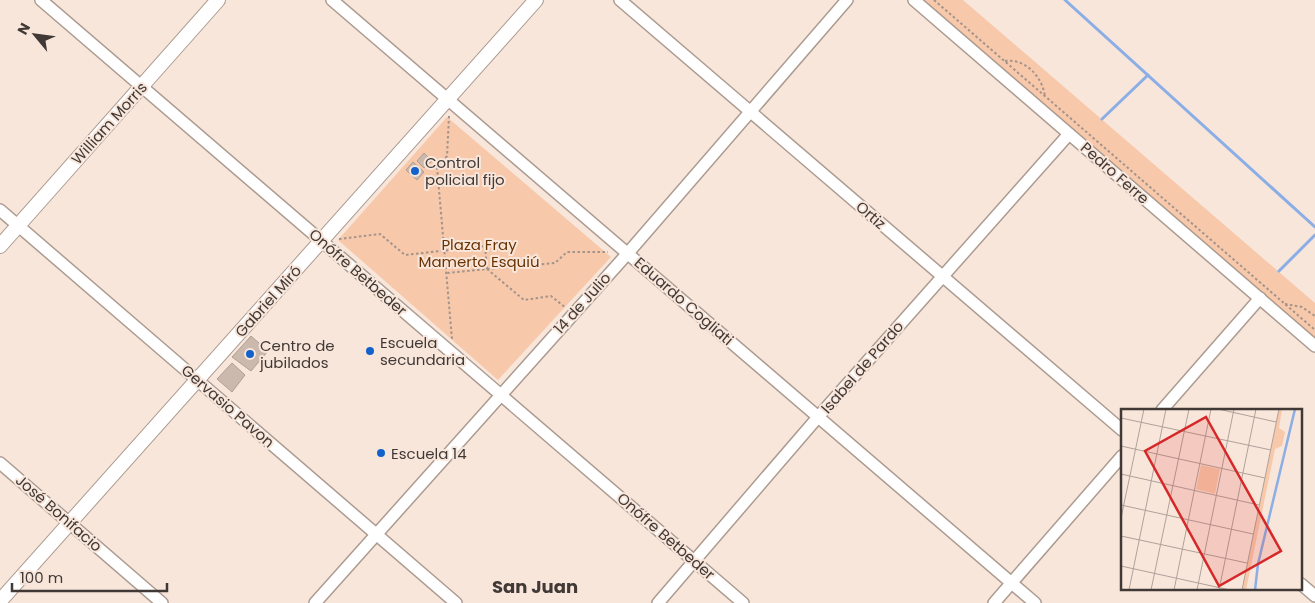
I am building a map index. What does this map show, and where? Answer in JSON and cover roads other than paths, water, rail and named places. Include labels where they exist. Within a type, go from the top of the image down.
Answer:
[{"type":"street","name":"Onófre Betbeder","points":[[41,0],[743,603]]},
{"type":"street","name":"William Morris","points":[[0,246],[218,0]]},
{"type":"street","name":"Eduardo Cogliati","points":[[332,0],[450,99],[1035,603]]},
{"type":"street","name":"Gabriel Miró","points":[[0,601],[450,99],[536,0]]},
{"type":"street","name":"Ortiz","points":[[620,0],[1121,429]]},
{"type":"street","name":"14 de Julio","points":[[315,603],[628,252],[749,110],[847,0]]},
{"type":"street","name":"Pedro Ferre","points":[[914,0],[1315,346]]},
{"type":"street","name":"Isabel de Pardo","points":[[658,603],[941,276],[1070,134]]},
{"type":"street","name":"Gervasio Pavon","points":[[0,210],[456,603]]},
{"type":"street","points":[[1163,409],[1260,298]]},
{"type":"street","points":[[994,603],[1121,457]]},
{"type":"street","name":"José Bonifacio","points":[[0,463],[71,522],[162,603]]},
{"type":"street","points":[[1302,585],[1315,596]]},
{"type":"waterway","points":[[1065,0],[1315,227]]},
{"type":"waterway","points":[[1102,119],[1148,75]]},
{"type":"waterway","points":[[1279,271],[1315,235]]},
{"type":"place","name":"Control policial fijo","points":[[415,171]]},
{"type":"place","name":"Escuela secundaria","points":[[370,351]]},
{"type":"place","name":"Centro de jubilados","points":[[250,354]]},
{"type":"place","name":"Escuela 14","points":[[381,453]]},
{"type":"district","name":"San Juan","points":[[535,586]]},
{"type":"park label","name":"Plaza Fray Mamerto Esquiú","points":[[479,252]]}]
